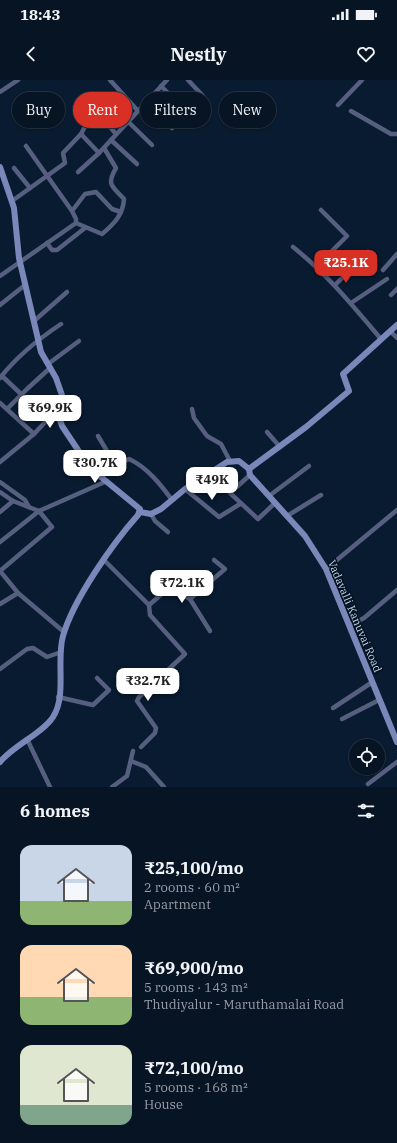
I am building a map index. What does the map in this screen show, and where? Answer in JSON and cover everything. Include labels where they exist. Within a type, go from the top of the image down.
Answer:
[{"type":"main road","points":[[0,167],[12,201],[20,263],[41,352],[56,378],[64,401],[60,420],[62,426],[90,468],[138,507],[140,512]]},
{"type":"main road","points":[[140,512],[150,514],[161,509],[185,489],[222,464],[230,461],[239,461],[250,472],[349,391],[343,374],[397,325]]},
{"type":"main road","name":"Vadavalli Kanuvai Road","points":[[250,472],[275,503],[305,536],[326,569],[350,625],[371,683],[396,738]]},
{"type":"main road","points":[[0,762],[48,723],[54,716],[58,697],[64,632],[80,598],[104,560],[140,512]]},
{"type":"street","points":[[0,92],[18,80]]},
{"type":"street","points":[[111,80],[138,111]]},
{"type":"street","points":[[188,80],[198,92]]},
{"type":"street","points":[[338,105],[362,80]]},
{"type":"street","points":[[155,92],[163,83],[170,92]]},
{"type":"street","points":[[132,118],[140,109]]},
{"type":"street","points":[[12,201],[65,163],[62,153],[81,134],[93,112],[97,111],[116,134]]},
{"type":"street","points":[[351,111],[391,134],[397,134]]},
{"type":"street","points":[[132,126],[152,145]]},
{"type":"street","points":[[78,172],[104,148],[122,128]]},
{"type":"street","points":[[81,134],[98,153]]},
{"type":"street","points":[[111,140],[137,164]]},
{"type":"street","points":[[26,146],[48,175],[72,211],[76,222],[85,228],[102,234],[116,223],[121,212],[124,199],[111,185],[110,179],[116,168],[104,148]]},
{"type":"street","points":[[14,168],[30,188]]},
{"type":"street","points":[[72,211],[85,194],[96,192],[112,209],[121,212]]},
{"type":"street","points":[[317,266],[347,236],[322,210]]},
{"type":"street","points":[[0,276],[76,222]]},
{"type":"street","points":[[47,244],[52,250],[57,250],[85,228]]},
{"type":"street","points":[[293,247],[317,266],[381,339]]},
{"type":"street","points":[[335,285],[368,252]]},
{"type":"street","points":[[383,270],[397,254]]},
{"type":"street","points":[[351,303],[387,279]]},
{"type":"street","points":[[0,303],[25,285]]},
{"type":"street","points":[[391,295],[397,289]]},
{"type":"street","points":[[34,321],[67,292]]},
{"type":"street","points":[[21,394],[1,377],[14,360],[38,340],[61,324]]},
{"type":"street","points":[[390,331],[397,338]]},
{"type":"street","points":[[7,409],[49,366],[79,341]]},
{"type":"street","points":[[0,462],[15,450],[23,441],[34,434],[64,401]]},
{"type":"street","points":[[0,403],[34,434]]},
{"type":"street","points":[[192,408],[194,418],[207,436],[221,444],[230,461]]},
{"type":"street","points":[[267,432],[280,447]]},
{"type":"street","points":[[98,436],[110,456],[113,467]]},
{"type":"street","points":[[101,477],[113,467],[129,460],[134,462],[160,484],[172,500]]},
{"type":"street","points":[[269,496],[309,466]]},
{"type":"street","points":[[250,472],[230,492],[240,504],[258,519],[275,503]]},
{"type":"street","points":[[0,482],[25,500],[29,507]]},
{"type":"street","points":[[0,542],[39,511],[107,482]]},
{"type":"street","points":[[185,489],[218,517],[240,504]]},
{"type":"street","points":[[0,492],[13,501],[39,511],[52,527],[0,571],[18,593],[64,632]]},
{"type":"street","points":[[287,516],[321,495]]},
{"type":"street","points":[[0,512],[13,501]]},
{"type":"street","points":[[326,569],[397,510]]},
{"type":"street","points":[[150,514],[168,532]]},
{"type":"street","points":[[104,560],[149,605],[150,615],[185,654],[139,697],[138,701],[156,728],[155,733],[141,747]]},
{"type":"street","points":[[190,599],[225,569],[214,560]]},
{"type":"street","points":[[156,578],[169,588],[190,599],[210,631]]},
{"type":"street","points":[[149,605],[169,588]]},
{"type":"street","points":[[350,625],[364,618],[397,590]]},
{"type":"street","points":[[0,604],[18,593]]},
{"type":"street","points":[[0,669],[27,649],[33,648],[47,656],[61,652]]},
{"type":"street","points":[[58,697],[93,705],[109,690],[97,678]]},
{"type":"street","points":[[332,708],[371,683]]},
{"type":"street","points":[[342,719],[379,700]]},
{"type":"street","points":[[27,739],[50,787]]},
{"type":"street","points":[[112,787],[127,776],[133,751]]},
{"type":"street","points":[[131,761],[146,767],[164,787]]},
{"type":"street","points":[[368,784],[397,762]]}]
